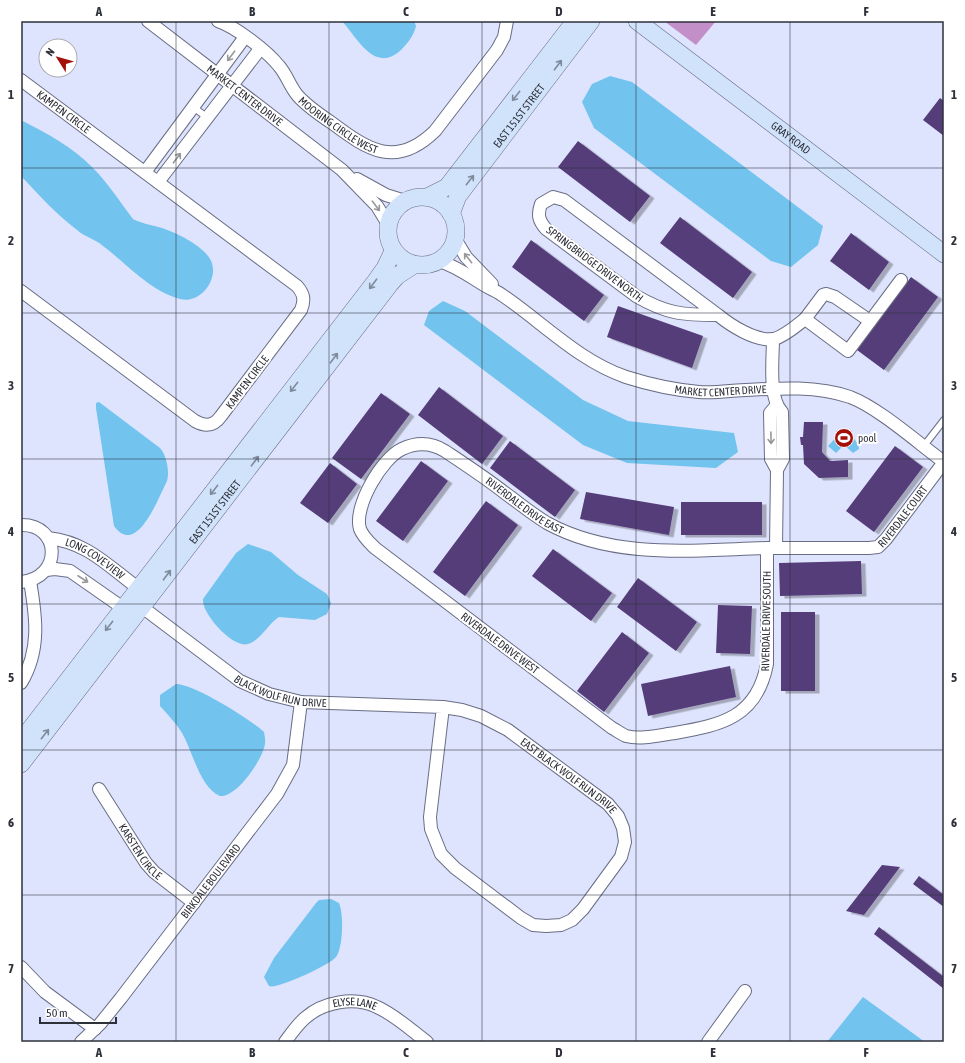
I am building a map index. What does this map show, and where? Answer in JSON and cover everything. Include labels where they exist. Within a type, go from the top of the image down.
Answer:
[{"type":"street","name":"MARKET CENTER DRIVE","points":[[148,21],[342,170],[386,195],[405,201]]},
{"type":"street","name":"MOORING CIRCLE WEST","points":[[218,21],[231,27],[260,49],[279,66],[292,89],[304,102],[361,145],[378,151],[400,152],[413,148],[426,140],[497,50],[504,37],[507,21]]},
{"type":"street","name":"EAST 151ST STREET","points":[[427,197],[446,187],[574,21]]},
{"type":"street","name":"EAST 151ST STREET","points":[[451,214],[458,196],[591,21]]},
{"type":"street","name":"GRAY ROAD","points":[[637,21],[944,254]]},
{"type":"street","points":[[145,172],[245,37]]},
{"type":"street","points":[[158,182],[260,49]]},
{"type":"street","name":"KAMPEN CIRCLE","points":[[21,80],[297,286],[303,294],[304,299],[301,310],[216,422],[207,425],[195,421],[21,291]]},
{"type":"street","name":"MARKET CENTER DRIVE","points":[[342,170],[377,206],[388,224]]},
{"type":"street","points":[[419,197],[427,197],[441,202],[451,214],[455,226],[455,239],[449,251],[439,261],[423,265],[414,265],[403,260],[393,251],[387,233],[388,224],[394,211],[405,201],[419,197]]},
{"type":"street","name":"SPRINGBRIDGE DRIVE NORTH","points":[[718,315],[693,316],[673,313],[648,303],[636,296],[546,229],[540,222],[538,216],[541,204],[553,197],[564,200],[740,330],[761,337],[773,339]]},
{"type":"street","name":"MARKET CENTER DRIVE","points":[[455,239],[466,257],[502,295]]},
{"type":"street","name":"EAST 151ST STREET","points":[[21,764],[375,282],[385,268],[393,251]]},
{"type":"street","name":"MARKET CENTER DRIVE","points":[[439,261],[451,264],[470,275],[502,295],[572,347],[595,362],[625,376],[657,385],[700,392],[773,389],[821,390],[851,398],[873,409],[944,462]]},
{"type":"street","name":"EAST 151ST STREET","points":[[21,741],[138,604],[390,284],[397,276],[414,265]]},
{"type":"street","points":[[805,319],[848,351],[901,280]]},
{"type":"street","points":[[773,339],[805,319],[826,294],[834,297],[870,321]]},
{"type":"street","name":"RIVERDALE DRIVE SOUTH","points":[[626,736],[648,737],[709,727],[721,723],[735,716],[747,706],[758,691],[764,678],[767,664],[777,470],[771,458],[770,413],[776,406],[773,389],[773,339]]},
{"type":"street","name":"RIVERDALE DRIVE EAST","points":[[375,548],[366,539],[360,529],[360,507],[363,499],[374,479],[392,456],[401,449],[425,444],[437,446],[445,451],[545,522],[585,538],[619,547],[652,550],[772,548]]},
{"type":"street","name":"RIVERDALE COURT","points":[[772,548],[878,547],[890,535],[944,462]]},
{"type":"street","points":[[21,525],[32,526],[48,538],[52,555],[46,570],[39,577],[26,581],[36,613],[35,646],[31,663],[21,683]]},
{"type":"street","name":"LONG COVE VIEW","points":[[48,538],[67,541],[96,555],[138,604]]},
{"type":"street","name":"RIVERDALE DRIVE WEST","points":[[375,548],[612,728],[626,736]]},
{"type":"street","name":"LONG COVE VIEW","points":[[46,570],[55,569],[70,571],[138,604]]},
{"type":"street","name":"BLACK WOLF RUN DRIVE","points":[[138,604],[240,681],[269,694],[301,702],[443,707]]},
{"type":"street","name":"BIRKDALE BOULEVARD","points":[[81,1042],[95,1029],[194,903],[287,778],[293,765],[301,702]]},
{"type":"street","name":"EAST BLACK WOLF RUN DRIVE","points":[[443,707],[462,710],[481,716],[508,730],[608,804],[618,816],[623,828],[624,842],[621,857],[583,909],[572,920],[561,925],[533,925],[455,868],[441,854],[431,829],[430,817],[443,707]]},
{"type":"street","name":"KARSTEN CIRCLE","points":[[99,789],[146,864],[194,903]]},
{"type":"street","points":[[21,967],[45,992],[95,1029]]},
{"type":"street","points":[[708,1042],[745,991]]},
{"type":"street","name":"ELYSE LANE","points":[[285,1042],[305,1018],[315,1011],[338,1002],[363,1002],[384,1011],[427,1042]]},
{"type":"lane","points":[[193,107],[208,118]]},
{"type":"lane","points":[[923,447],[944,420]]},
{"type":"lane","points":[[938,428],[944,432]]},
{"type":"shaded area","points":[[664,21],[716,21],[696,45]]},
{"type":"water","points":[[342,21],[414,21],[416,26],[414,33],[401,50],[392,56],[383,58],[375,56],[368,51]]},
{"type":"water","points":[[610,76],[632,82],[823,226],[818,245],[791,267],[771,261],[594,128],[582,102],[592,84]]},
{"type":"water","points":[[21,120],[59,141],[85,160],[104,180],[133,219],[174,233],[199,247],[208,256],[212,263],[213,271],[212,279],[202,293],[188,300],[180,299],[159,290],[139,276],[100,244],[69,224],[55,211],[21,176]]},
{"type":"water","points":[[443,301],[465,311],[583,400],[628,421],[734,433],[738,452],[716,468],[627,463],[583,445],[424,325],[429,311]]},
{"type":"water","points":[[99,402],[160,448],[167,463],[168,477],[159,499],[139,530],[131,535],[123,534],[114,526],[96,408],[96,403]]},
{"type":"water","name":"pool","points":[[841,432],[847,432],[858,443],[859,449],[853,453],[844,445],[836,453],[828,446]]},
{"type":"water","points":[[248,544],[271,552],[298,575],[327,594],[331,603],[327,614],[315,620],[279,617],[261,636],[248,644],[242,644],[234,641],[219,629],[207,613],[203,599],[236,553]]},
{"type":"water","points":[[176,684],[195,690],[222,703],[264,732],[265,746],[258,762],[247,778],[227,795],[220,796],[213,792],[207,785],[202,778],[182,733],[175,722],[160,706],[160,695]]},
{"type":"water","points":[[331,899],[339,903],[342,915],[340,946],[336,957],[332,961],[292,981],[269,986],[264,977],[274,958],[316,903],[319,900]]},
{"type":"water","points":[[863,997],[925,1042],[827,1042]]},
{"type":"building","points":[[940,98],[944,101],[944,136],[923,120]]},
{"type":"building","points":[[578,141],[650,196],[630,222],[558,167]]},
{"type":"building","points":[[680,217],[752,272],[733,298],[660,243]]},
{"type":"building","points":[[851,233],[889,262],[869,290],[830,261]]},
{"type":"building","points":[[531,240],[604,295],[584,321],[512,267]]},
{"type":"building","points":[[911,277],[938,297],[884,370],[857,350]]},
{"type":"building","points":[[618,306],[703,336],[692,368],[607,337]]},
{"type":"building","points":[[439,387],[503,436],[482,464],[418,415]]},
{"type":"building","points":[[381,393],[410,414],[361,479],[332,458]]},
{"type":"building","points":[[804,422],[823,422],[822,452],[830,461],[848,460],[848,477],[819,478],[804,464],[803,445],[801,445],[800,437],[803,437]]},
{"type":"building","points":[[510,441],[575,490],[555,517],[490,468]]},
{"type":"building","points":[[895,446],[923,467],[874,532],[846,511]]},
{"type":"building","points":[[421,461],[448,481],[403,541],[376,521]]},
{"type":"building","points":[[330,463],[357,484],[328,523],[300,503]]},
{"type":"building","points":[[586,492],[674,507],[669,535],[580,519]]},
{"type":"building","points":[[486,501],[518,525],[465,596],[433,572]]},
{"type":"building","points":[[681,502],[762,502],[762,535],[681,535]]},
{"type":"building","points":[[553,549],[612,593],[591,621],[532,576]]},
{"type":"building","points":[[861,561],[862,594],[780,596],[779,563]]},
{"type":"building","points":[[638,578],[697,622],[676,651],[617,607]]},
{"type":"building","points":[[718,605],[752,606],[750,654],[716,653]]},
{"type":"building","points":[[781,612],[815,612],[815,691],[781,691]]},
{"type":"building","points":[[622,632],[649,653],[604,712],[577,691]]},
{"type":"building","points":[[730,666],[736,697],[648,716],[641,684]]},
{"type":"building","points":[[882,865],[900,867],[864,915],[846,911]]},
{"type":"building","points":[[919,876],[944,895],[944,907],[913,884]]},
{"type":"building","points":[[879,927],[944,977],[944,989],[874,934]]},
{"type":"place","name":"pool","points":[[844,438]]}]
